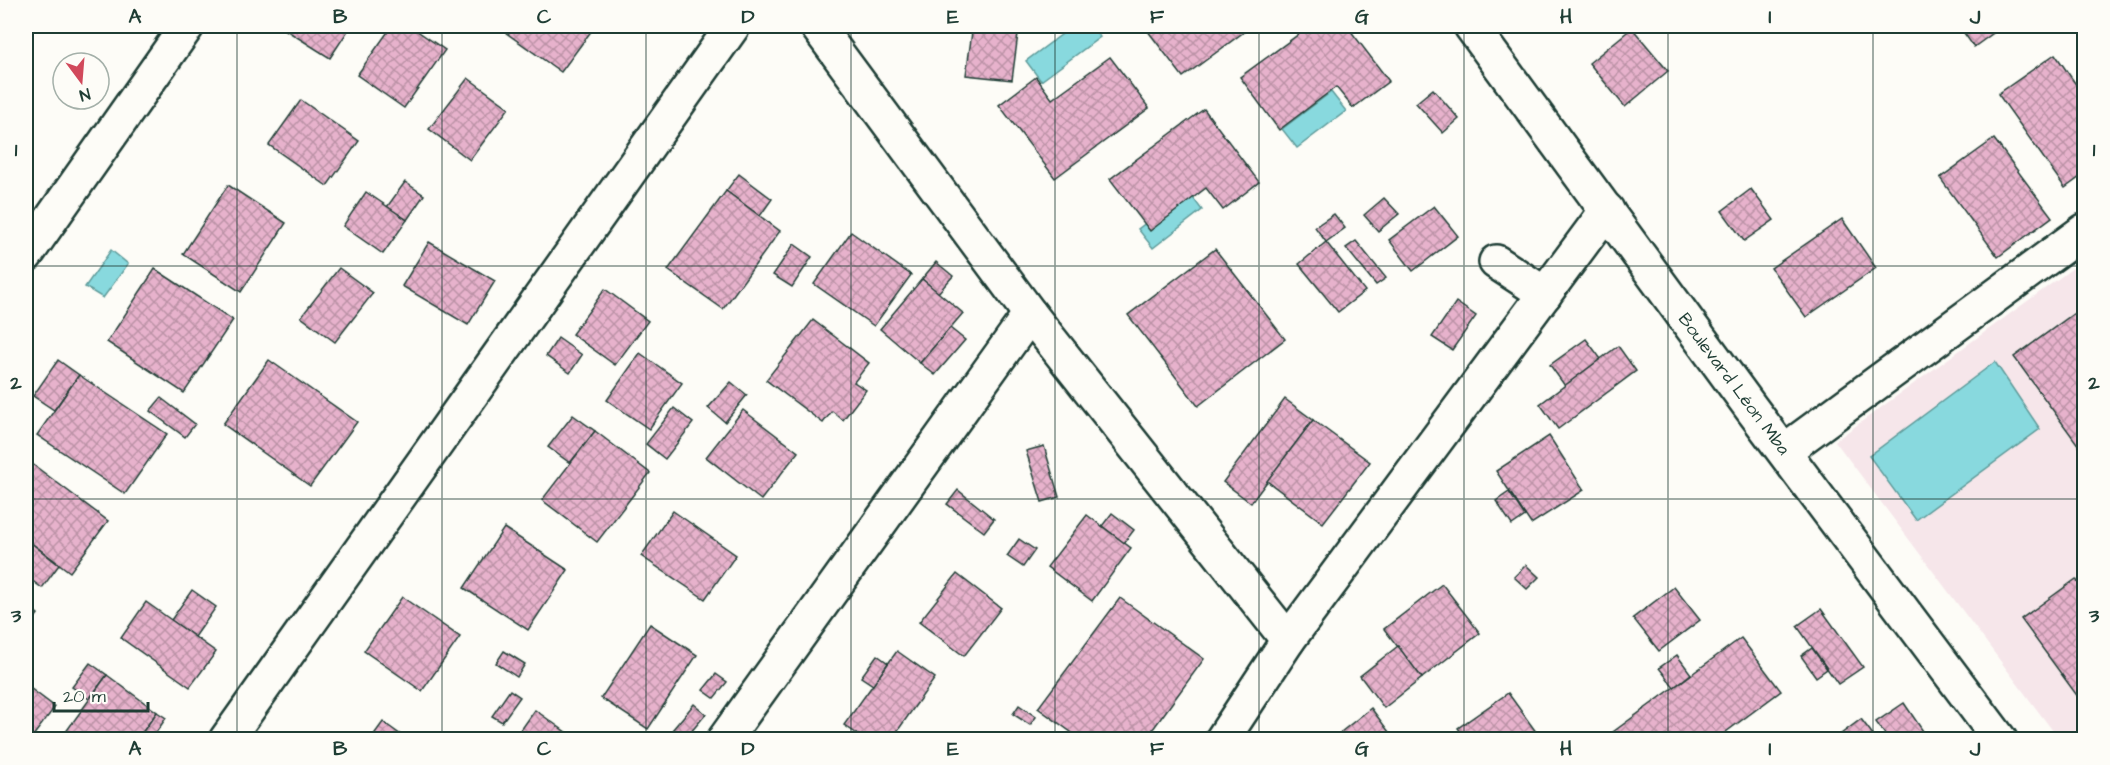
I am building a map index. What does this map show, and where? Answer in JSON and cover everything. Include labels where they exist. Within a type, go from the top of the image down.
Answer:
[{"type":"street","points":[[26,255],[188,26]]},
{"type":"street","points":[[226,740],[733,26]]},
{"type":"street","points":[[817,26],[1030,314],[1288,640]]},
{"type":"street","name":"Boulevard Léon Mba","points":[[1471,26],[2000,740]]},
{"type":"street","points":[[1237,733],[1288,640],[1607,210]]},
{"type":"street","points":[[1784,451],[2085,231]]},
{"type":"street","points":[[1496,262],[1545,294]]},
{"type":"street","points":[[724,740],[1030,314]]},
{"type":"shaded area","points":[[2084,260],[2084,739],[2059,739],[1835,441]]},
{"type":"water","points":[[1073,26],[1091,26],[1100,37],[1041,81],[1026,61]]},
{"type":"water","points":[[1331,92],[1346,111],[1297,148],[1282,129]]},
{"type":"water","points":[[1188,191],[1202,210],[1153,248],[1138,229]]},
{"type":"water","points":[[111,250],[128,264],[103,298],[85,287]]},
{"type":"water","points":[[1995,362],[2040,429],[1916,520],[1869,456]]},
{"type":"building","points":[[282,26],[351,26],[330,58]]},
{"type":"building","points":[[392,26],[410,26],[445,50],[404,108],[357,75]]},
{"type":"building","points":[[510,26],[595,26],[561,72],[505,32]]},
{"type":"building","points":[[967,26],[1019,26],[1012,80],[966,75],[972,32]]},
{"type":"building","points":[[1144,26],[1252,26],[1183,77]]},
{"type":"building","points":[[1310,26],[1347,26],[1389,81],[1353,108],[1336,87],[1279,130],[1240,77]]},
{"type":"building","points":[[1959,26],[2003,26],[1974,47]]},
{"type":"building","points":[[1632,28],[1668,71],[1625,107],[1589,63]]},
{"type":"building","points":[[2055,54],[2084,96],[2084,174],[2065,188],[1998,94]]},
{"type":"building","points":[[1110,57],[1149,108],[1055,178],[999,105],[1036,77],[1052,99]]},
{"type":"building","points":[[468,78],[509,108],[470,160],[429,129]]},
{"type":"building","points":[[1433,89],[1459,119],[1443,133],[1416,103]]},
{"type":"building","points":[[301,100],[359,141],[327,186],[269,145]]},
{"type":"building","points":[[1204,109],[1259,182],[1223,210],[1206,188],[1150,231],[1110,179]]},
{"type":"building","points":[[1994,139],[2052,217],[1998,257],[1940,178]]},
{"type":"building","points":[[739,174],[772,199],[760,216],[726,191]]},
{"type":"building","points":[[405,182],[424,195],[407,220],[387,207]]},
{"type":"building","points":[[228,185],[286,223],[241,292],[183,254]]},
{"type":"building","points":[[1751,189],[1774,220],[1744,241],[1722,211]]},
{"type":"building","points":[[726,191],[780,231],[723,309],[668,270]]},
{"type":"building","points":[[366,192],[407,220],[383,254],[343,226]]},
{"type":"building","points":[[1384,198],[1399,214],[1378,231],[1364,215]]},
{"type":"building","points":[[1434,206],[1458,236],[1413,271],[1389,240]]},
{"type":"building","points":[[1334,214],[1345,228],[1326,242],[1315,227]]},
{"type":"building","points":[[1842,219],[1876,268],[1806,317],[1771,268]]},
{"type":"building","points":[[851,232],[911,275],[874,326],[814,284]]},
{"type":"building","points":[[1356,241],[1386,278],[1376,285],[1346,248]]},
{"type":"building","points":[[429,242],[495,281],[468,325],[402,286]]},
{"type":"building","points":[[1326,242],[1365,291],[1338,312],[1299,264]]},
{"type":"building","points":[[794,244],[812,257],[792,287],[773,275]]},
{"type":"building","points":[[1215,249],[1285,339],[1198,406],[1128,315]]},
{"type":"building","points":[[936,262],[953,276],[938,293],[922,279]]},
{"type":"building","points":[[339,268],[373,293],[335,342],[301,317]]},
{"type":"building","points":[[155,269],[233,320],[184,393],[107,342]]},
{"type":"building","points":[[922,279],[963,313],[920,363],[880,329]]},
{"type":"building","points":[[605,289],[648,321],[615,365],[572,334]]},
{"type":"building","points":[[1456,302],[1476,316],[1452,350],[1432,337]]},
{"type":"building","points":[[2084,306],[2084,453],[2014,357]]},
{"type":"building","points":[[813,320],[869,363],[854,382],[866,390],[843,420],[832,411],[823,423],[766,380]]},
{"type":"building","points":[[950,328],[965,340],[935,375],[920,363]]},
{"type":"building","points":[[558,338],[582,355],[570,373],[546,356]]},
{"type":"building","points":[[1586,339],[1601,359],[1565,386],[1550,365]]},
{"type":"building","points":[[1618,346],[1636,371],[1558,429],[1540,404]]},
{"type":"building","points":[[640,353],[682,383],[649,429],[607,400]]},
{"type":"building","points":[[58,360],[79,375],[54,410],[33,396]]},
{"type":"building","points":[[269,360],[357,422],[310,486],[223,424]]},
{"type":"building","points":[[79,375],[167,434],[125,494],[37,435]]},
{"type":"building","points":[[731,382],[747,395],[725,422],[708,408]]},
{"type":"building","points":[[161,398],[195,424],[185,437],[150,411]]},
{"type":"building","points":[[1285,399],[1313,420],[1251,503],[1223,482]]},
{"type":"building","points":[[674,408],[693,423],[665,459],[646,444]]},
{"type":"building","points":[[743,410],[798,452],[761,500],[706,457]]},
{"type":"building","points":[[573,415],[595,431],[570,463],[548,447]]},
{"type":"building","points":[[1313,420],[1370,462],[1323,523],[1267,481]]},
{"type":"building","points":[[595,431],[650,473],[597,542],[542,500]]},
{"type":"building","points":[[1549,436],[1584,490],[1531,524],[1496,471]]},
{"type":"building","points":[[1044,446],[1059,497],[1042,502],[1026,451]]},
{"type":"building","points":[[27,460],[108,521],[70,572],[26,539]]},
{"type":"building","points":[[958,490],[994,519],[984,532],[947,504]]},
{"type":"building","points":[[1509,492],[1525,516],[1512,525],[1496,501]]},
{"type":"building","points":[[673,511],[736,555],[705,599],[641,556]]},
{"type":"building","points":[[1112,513],[1134,530],[1124,543],[1102,526]]},
{"type":"building","points":[[1087,515],[1131,548],[1092,601],[1047,567]]},
{"type":"building","points":[[504,528],[568,570],[528,630],[464,588]]},
{"type":"building","points":[[26,539],[59,565],[42,588],[26,576]]},
{"type":"building","points":[[1019,539],[1035,550],[1023,567],[1007,556]]},
{"type":"building","points":[[1526,565],[1539,577],[1527,589],[1514,577]]},
{"type":"building","points":[[957,574],[1001,608],[964,656],[919,622]]},
{"type":"building","points":[[2076,579],[2084,591],[2084,705],[2021,619]]},
{"type":"building","points":[[1442,584],[1480,633],[1422,678],[1384,629]]},
{"type":"building","points":[[1674,587],[1700,620],[1659,651],[1633,618]]},
{"type":"building","points":[[192,590],[216,607],[195,637],[171,620]]},
{"type":"building","points":[[402,597],[460,637],[422,691],[364,651]]},
{"type":"building","points":[[1120,598],[1204,659],[1145,740],[1082,740],[1038,708]]},
{"type":"building","points":[[146,602],[216,652],[190,687],[121,638]]},
{"type":"building","points":[[26,604],[38,614],[26,630]]},
{"type":"building","points":[[1821,609],[1863,667],[1838,684],[1797,626]]},
{"type":"building","points":[[650,624],[697,655],[648,729],[601,698]]},
{"type":"building","points":[[1741,638],[1781,691],[1715,740],[1602,740]]},
{"type":"building","points":[[1398,646],[1422,678],[1384,708],[1360,676]]},
{"type":"building","points":[[1812,648],[1827,669],[1816,677],[1801,656]]},
{"type":"building","points":[[504,651],[525,664],[517,677],[496,663]]},
{"type":"building","points":[[897,651],[935,678],[891,740],[866,740],[844,725]]},
{"type":"building","points":[[877,655],[888,663],[873,685],[861,677]]},
{"type":"building","points":[[1677,655],[1691,674],[1674,687],[1659,668]]},
{"type":"building","points":[[90,663],[107,675],[89,699],[72,687]]},
{"type":"building","points":[[716,674],[727,682],[714,698],[703,690]]},
{"type":"building","points":[[107,675],[157,712],[137,740],[60,740]]},
{"type":"building","points":[[26,685],[55,707],[30,740],[26,740]]},
{"type":"building","points":[[510,690],[520,697],[502,722],[492,716]]},
{"type":"building","points":[[1508,693],[1542,740],[1467,740],[1458,728]]},
{"type":"building","points":[[1904,703],[1929,740],[1889,740],[1876,722]]},
{"type":"building","points":[[694,704],[706,714],[685,739],[673,729]]},
{"type":"building","points":[[1019,705],[1036,717],[1030,725],[1013,714]]},
{"type":"building","points":[[1371,708],[1395,740],[1331,740]]},
{"type":"building","points":[[535,710],[577,740],[514,740]]},
{"type":"building","points":[[157,712],[166,718],[151,740],[137,740]]},
{"type":"building","points":[[1861,719],[1877,740],[1833,740]]},
{"type":"building","points":[[383,722],[408,740],[370,740]]}]
